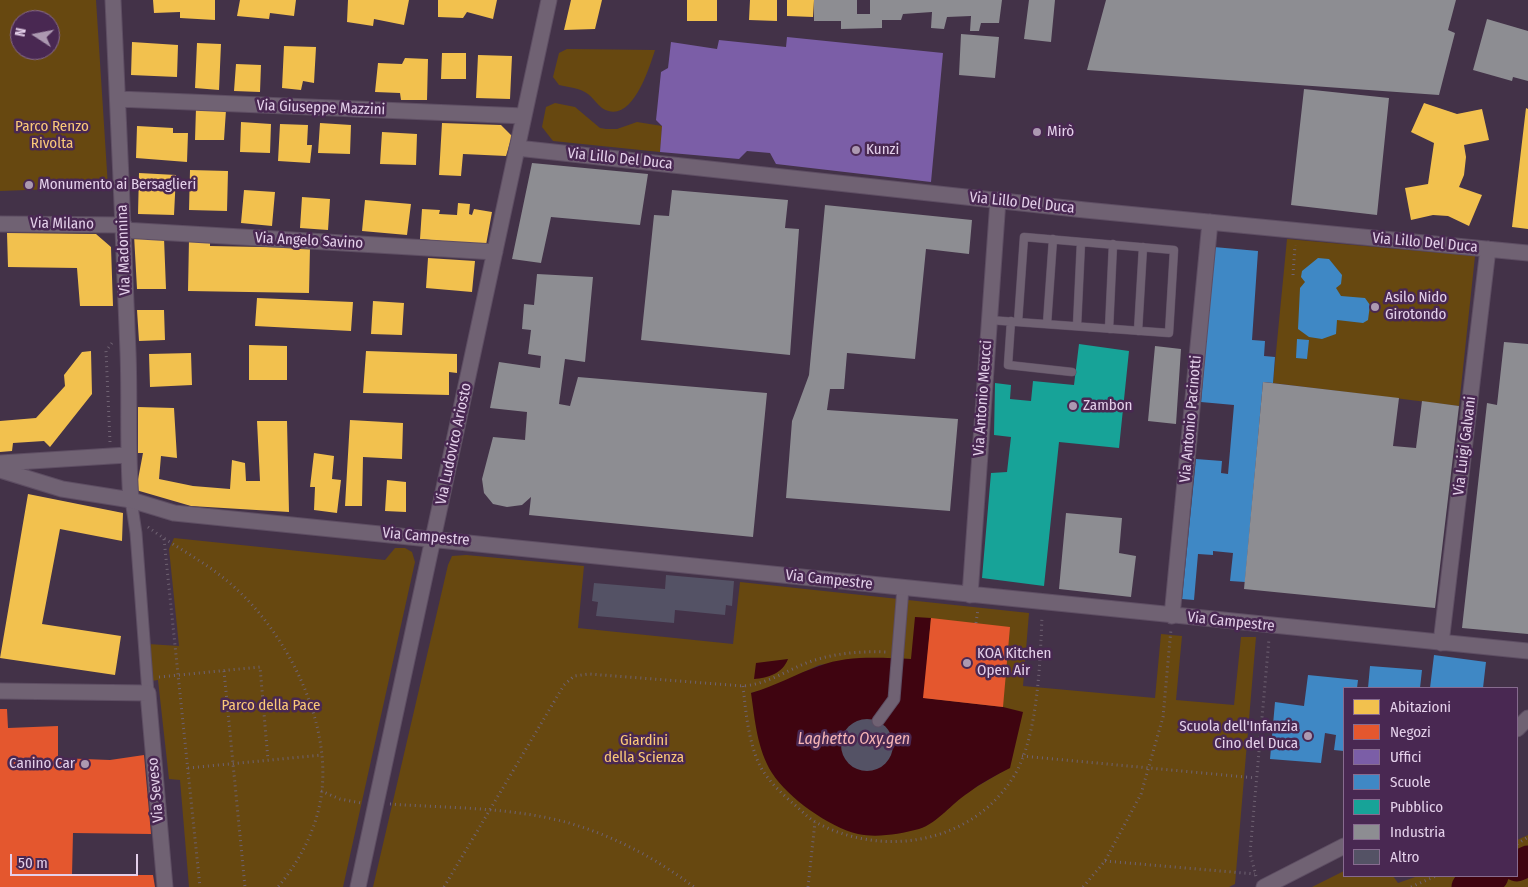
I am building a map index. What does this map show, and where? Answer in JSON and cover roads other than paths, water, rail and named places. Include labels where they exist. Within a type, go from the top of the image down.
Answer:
[{"type":"street","name":"Via Madonnina","points":[[113,0],[124,228],[129,377],[128,455],[132,507]]},
{"type":"street","name":"Via Ludovico Ariosto","points":[[358,887],[549,0]]},
{"type":"street","name":"Via Giuseppe Mazzini","points":[[118,99],[524,116]]},
{"type":"street","name":"Via Lillo Del Duca","points":[[517,148],[998,200],[1528,253]]},
{"type":"street","name":"Via Antonio Meucci","points":[[970,595],[998,200]]},
{"type":"street","name":"Via Antonio Pacinotti","points":[[1172,616],[1210,222]]},
{"type":"street","name":"Via Milano","points":[[0,224],[124,228]]},
{"type":"street","name":"Via Angelo Savino","points":[[124,228],[495,252]]},
{"type":"street","name":"Via Luigi Galvani","points":[[1441,643],[1488,249]]},
{"type":"street","points":[[0,463],[128,455]]},
{"type":"street","name":"Via Campestre","points":[[0,470],[62,489],[132,507],[174,513],[433,538],[1042,603],[1528,651]]},
{"type":"street","points":[[0,691],[148,693],[136,533],[132,507]]},
{"type":"street","points":[[878,721],[894,699],[903,588]]},
{"type":"street","name":"Via Seveso","points":[[148,693],[165,887]]},
{"type":"street","points":[[1518,728],[1528,718]]},
{"type":"street","points":[[1261,884],[1343,846]]},
{"type":"lane","points":[[989,320],[1014,321],[1169,333],[1174,250],[1024,237],[1014,321],[1008,365],[1072,372]]},
{"type":"lane","points":[[1047,324],[1053,239]]},
{"type":"lane","points":[[1077,326],[1081,242]]},
{"type":"lane","points":[[1109,329],[1113,244]]},
{"type":"lane","points":[[1138,331],[1143,247]]},
{"type":"water","name":"Laghetto Oxy.gen","points":[[915,617],[931,618],[924,698],[1003,707],[1023,712],[1010,768],[973,789],[939,818],[926,826],[912,831],[888,835],[858,834],[822,818],[779,783],[763,754],[755,724],[751,693],[830,662],[865,658],[911,659]]},
{"type":"water","points":[[788,659],[783,668],[774,674],[754,679],[756,663]]},
{"type":"waterway","points":[[1518,866],[1528,861]]},
{"type":"waterway","points":[[1467,887],[1491,877]]},
{"type":"waterway","points":[[1482,887],[1484,880]]},
{"type":"place","name":"Mirò","points":[[1037,132]]},
{"type":"place","name":"Kunzi","points":[[856,150]]},
{"type":"place","name":"Monumento ai Bersaglieri","points":[[29,185]]},
{"type":"place","name":"Asilo Nido Girotondo","points":[[1375,307]]},
{"type":"place","name":"Zambon","points":[[1073,406]]},
{"type":"place","name":"KOA Kitchen Open Air","points":[[967,663]]},
{"type":"place","name":"Scuola dell'Infanzia Cino del Duca","points":[[1308,736]]},
{"type":"place","name":"Canino Car","points":[[85,764]]},
{"type":"park label","name":"Parco Renzo Rivolta","points":[[52,136]]},
{"type":"park label","name":"Parco della Pace","points":[[271,706]]},
{"type":"park label","name":"Giardini della Scienza","points":[[644,750]]}]
